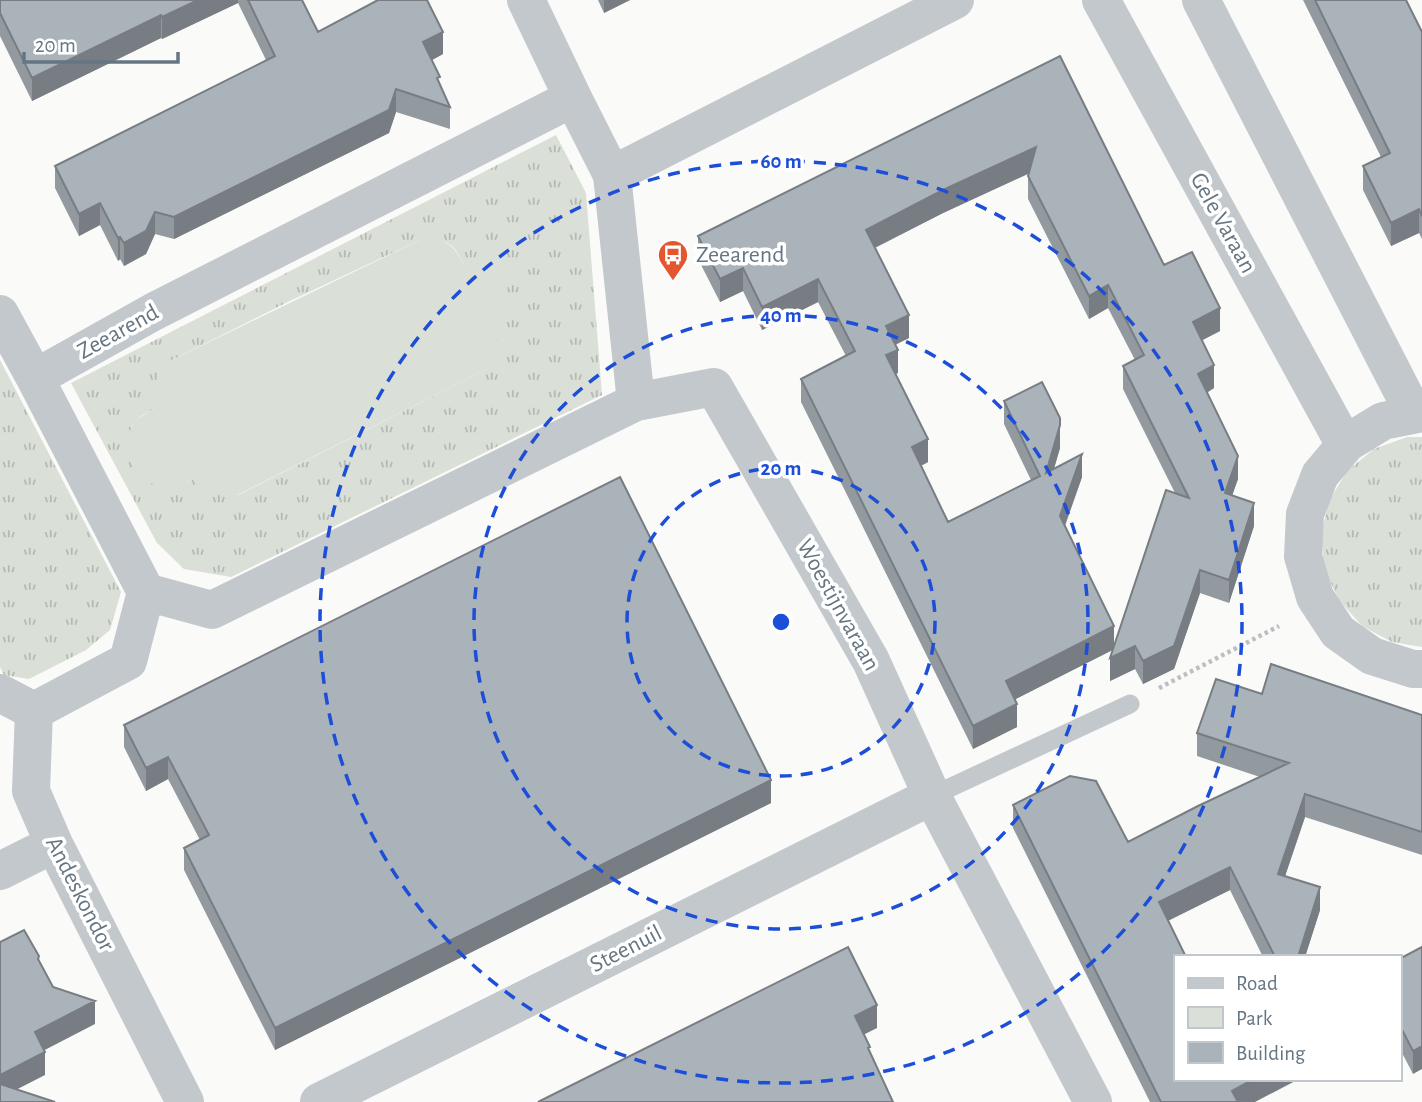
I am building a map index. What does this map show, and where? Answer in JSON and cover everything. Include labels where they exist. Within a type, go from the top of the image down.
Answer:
[{"type":"street","points":[[146,593],[212,610],[636,402],[612,175],[526,0]]},
{"type":"street","points":[[612,175],[955,0]]},
{"type":"street","name":"Gele Varaan","points":[[1101,0],[1345,446]]},
{"type":"street","points":[[1201,0],[1418,413],[1383,421],[1345,446],[1320,475],[1305,514],[1303,556],[1315,597],[1338,632],[1373,656],[1413,669],[1422,669]]},
{"type":"street","name":"Zeearend","points":[[35,378],[153,312],[573,98]]},
{"type":"street","points":[[0,314],[146,593],[128,661],[34,711],[0,693]]},
{"type":"street","name":"Woestijnvaraan","points":[[636,402],[714,387],[871,661],[932,796],[1093,1102]]},
{"type":"street","name":"Andeskondor","points":[[34,711],[31,791],[54,844],[185,1102]]},
{"type":"street","name":"Steenuil","points":[[319,1102],[932,796]]},
{"type":"street","points":[[0,871],[54,844]]},
{"type":"lane","points":[[932,796],[1130,704]]},
{"type":"path","points":[[1130,704],[1320,605]]},
{"type":"green space","points":[[556,135],[586,193],[602,395],[231,577],[184,569],[157,543],[71,383]],"holes":[[[422,239],[431,239],[453,247],[465,267],[484,263],[501,272],[490,319],[487,369],[238,495],[192,479],[186,482],[128,439],[132,426],[141,416],[155,408],[172,360]]]},
{"type":"green space","points":[[433,237],[453,248],[465,267],[475,261],[485,261],[494,264],[506,280],[506,301],[501,311],[490,319],[498,350],[487,369],[237,495],[212,493],[192,479],[176,485],[160,486],[142,478],[136,471],[128,454],[129,434],[137,420],[155,408],[156,381],[172,360],[422,239]]},
{"type":"green space","points":[[0,360],[121,592],[110,630],[86,650],[29,679],[4,675],[0,667]]},
{"type":"green space","points":[[1407,437],[1422,437],[1422,647],[1392,642],[1362,626],[1339,600],[1324,569],[1321,534],[1329,501],[1347,471],[1374,449]]},
{"type":"building","points":[[0,0],[198,0],[162,17],[161,15],[32,78],[0,13]]},
{"type":"building","points":[[248,0],[302,0],[318,32],[378,0],[427,0],[443,32],[423,42],[440,77],[437,78],[450,107],[396,89],[389,110],[174,217],[155,212],[146,231],[124,243],[118,238],[100,203],[79,214],[55,166],[275,56]]},
{"type":"building","points":[[1315,0],[1406,0],[1422,32],[1422,216],[1419,209],[1391,223],[1363,166],[1390,153]]},
{"type":"building","points":[[1060,56],[1164,265],[1192,252],[1220,308],[1193,322],[1214,365],[1198,374],[1238,456],[1225,493],[1254,503],[1229,580],[1200,570],[1174,646],[1143,661],[1135,646],[1110,658],[1166,490],[1189,498],[1123,366],[1144,355],[1108,285],[1089,296],[1028,176],[1036,147],[943,190],[866,230],[909,315],[886,326],[898,350],[886,355],[928,439],[912,447],[948,522],[1040,476],[1004,401],[1042,382],[1060,418],[1046,473],[1082,454],[1060,516],[1114,626],[1006,681],[1017,704],[973,726],[801,379],[855,351],[818,279],[762,307],[743,268],[720,279],[698,236]]},
{"type":"building","points":[[620,477],[771,780],[275,1028],[184,848],[209,835],[168,757],[146,768],[124,725]]},
{"type":"building","points":[[1271,664],[1422,715],[1422,832],[1305,794],[1278,874],[1320,887],[1299,955],[1274,955],[1230,867],[1159,902],[1185,955],[1174,955],[1174,1081],[1250,1081],[1232,1091],[1238,1102],[1161,1102],[1013,805],[1070,776],[1096,781],[1128,842],[1289,763],[1197,733],[1216,679],[1262,694]]},
{"type":"building","points":[[24,930],[53,987],[95,1001],[35,1032],[45,1052],[0,1075],[0,942]]},
{"type":"building","points":[[848,947],[877,1005],[855,1016],[893,1102],[538,1102]]},
{"type":"building","points":[[1422,947],[1422,1046],[1413,1051],[1401,1028],[1401,958]]},
{"type":"building","points":[[0,1084],[55,1102],[0,1102]]},
{"type":"place","name":"Zeearend","points":[[673,282]]}]
